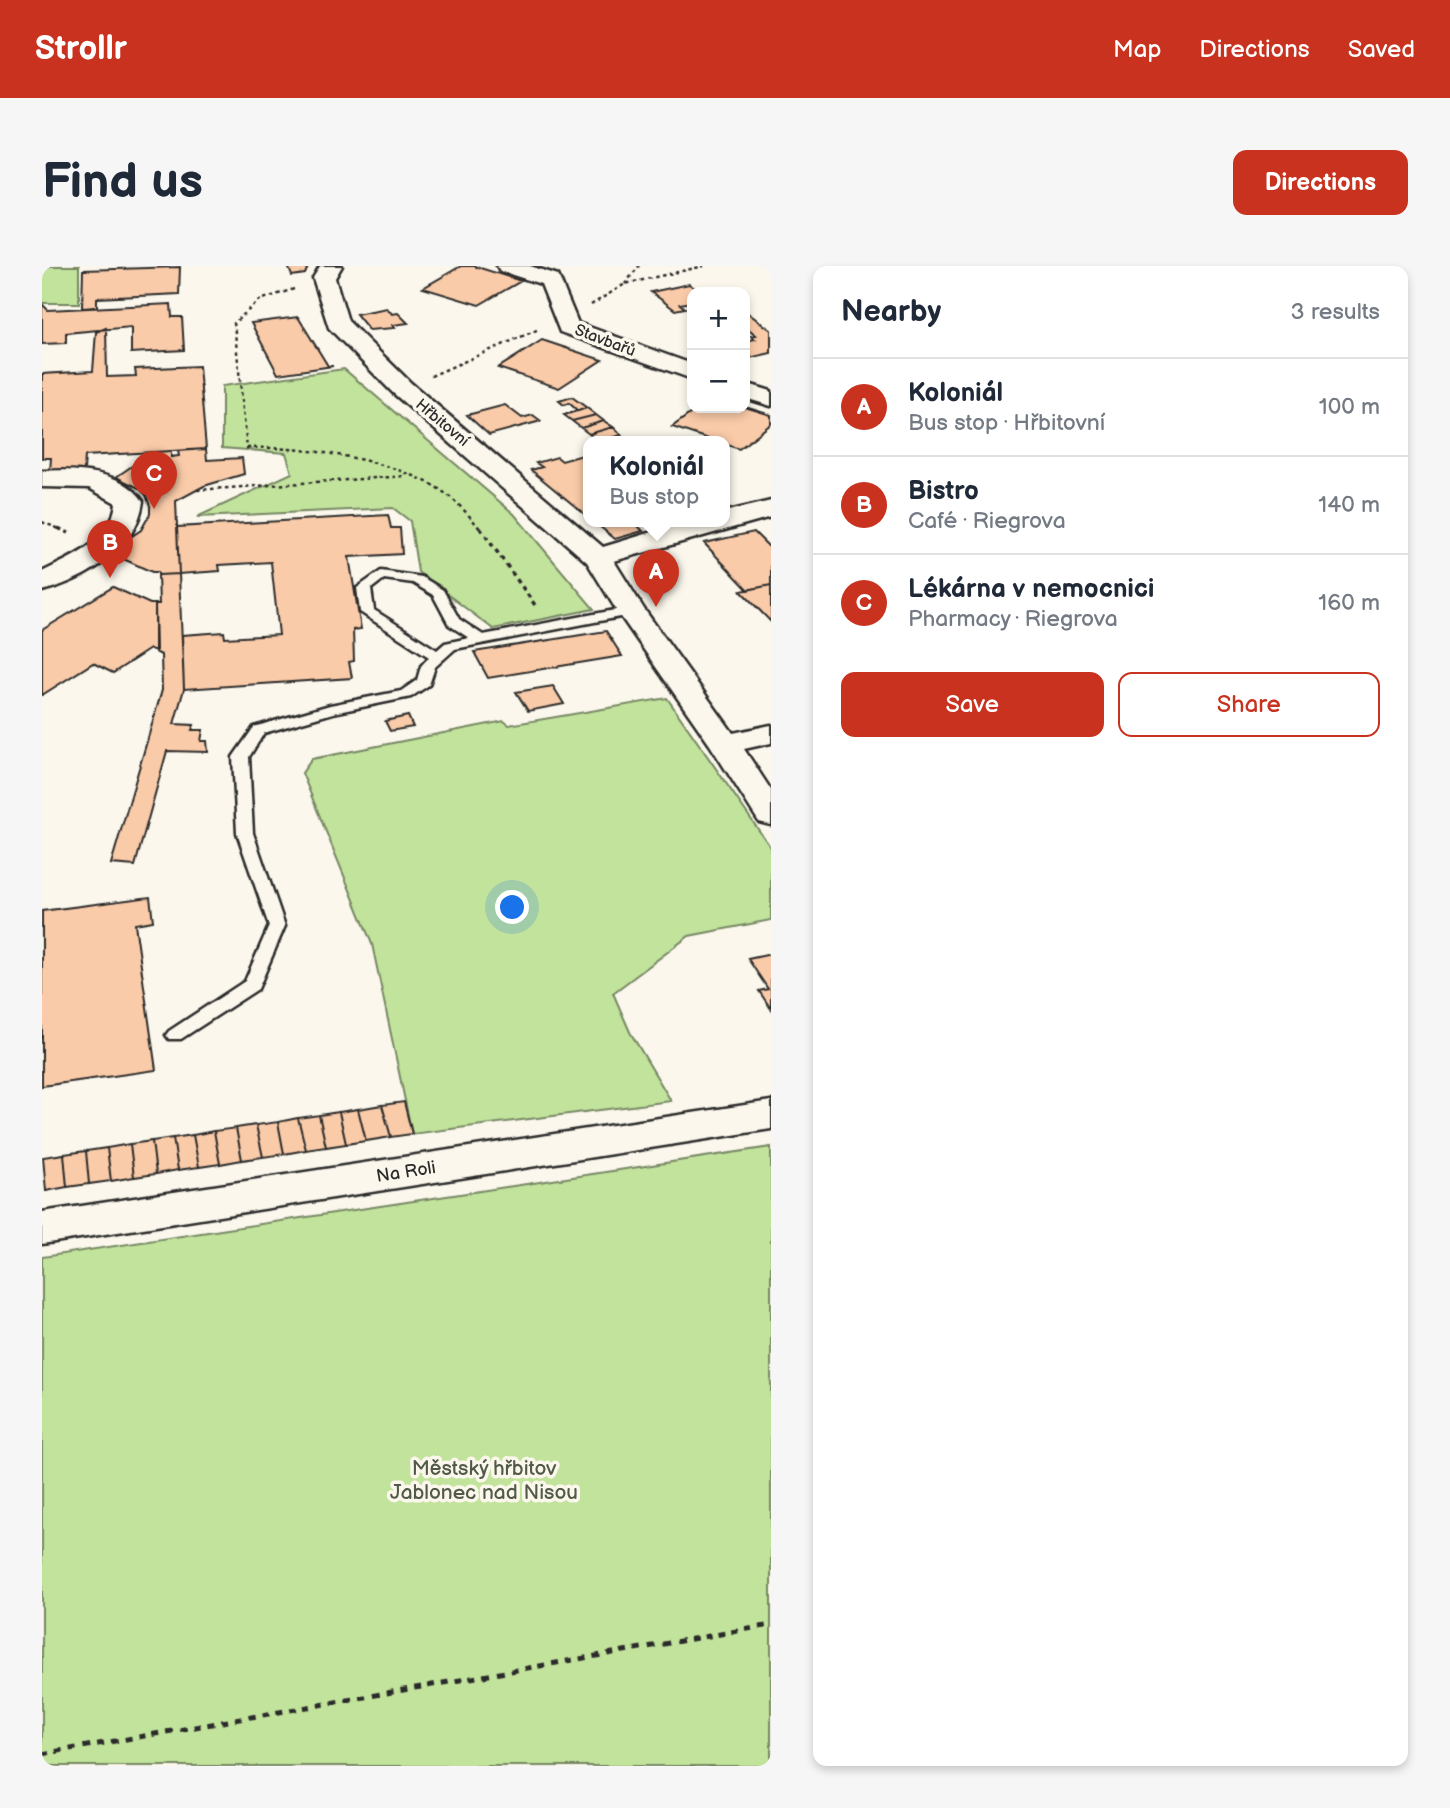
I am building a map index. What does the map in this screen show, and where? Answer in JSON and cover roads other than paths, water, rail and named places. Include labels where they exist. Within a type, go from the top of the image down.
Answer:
[{"type":"street","name":"Stavbařů","points":[[508,266],[550,280],[568,327],[687,370]]},
{"type":"street","name":"Hřbitovní","points":[[329,274],[337,323],[402,388],[598,556],[631,611],[725,744],[771,815]]},
{"type":"street","points":[[750,392],[771,399]]},
{"type":"street","points":[[42,479],[64,477],[91,480],[120,490],[130,501],[131,514],[122,531],[105,549],[42,583]]},
{"type":"street","points":[[730,520],[767,515]]},
{"type":"street","points":[[598,556],[701,527]]},
{"type":"street","points":[[725,744],[771,734]]},
{"type":"street","name":"Na Roli","points":[[42,1228],[771,1115]]},
{"type":"lane","points":[[438,657],[367,612],[364,588],[381,576],[417,580],[438,593],[454,622],[481,640]]},
{"type":"lane","points":[[175,1035],[252,985],[277,926],[245,833],[241,757],[259,730],[330,709],[406,694],[424,682],[428,666],[450,646],[631,611]]},
{"type":"place","name":"Lékárna v nemocnici","points":[[154,509]]},
{"type":"place","name":"Bistro","points":[[110,578]]},
{"type":"place","name":"Koloniál","points":[[656,607]]},
{"type":"park label","name":"Městský hřbitov Jablonec nad Nisou","points":[[484,1480]]}]
